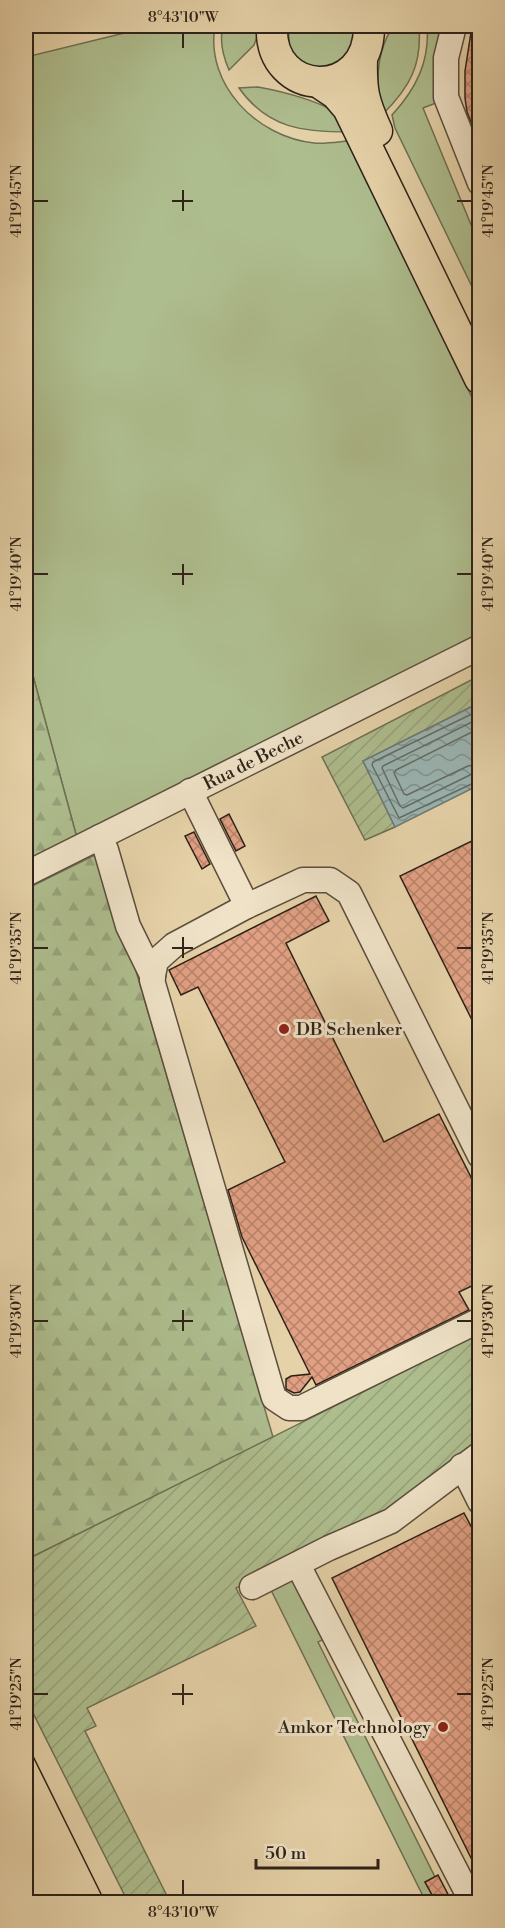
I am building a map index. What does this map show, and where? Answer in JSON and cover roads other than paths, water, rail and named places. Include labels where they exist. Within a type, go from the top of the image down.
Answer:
[{"type":"main road","points":[[272,26],[271,39],[276,56],[287,69],[302,79],[318,82],[344,77],[354,69],[362,59],[369,43],[370,26]]},
{"type":"main road","points":[[362,59],[361,82],[364,101],[480,340]]},
{"type":"main road","points":[[318,82],[336,94],[348,108],[480,379]]},
{"type":"main road","points":[[420,255],[480,358]]},
{"type":"street","points":[[454,26],[446,58],[446,98],[480,183]]},
{"type":"street","name":"Rua de Beche","points":[[26,874],[480,646]]},
{"type":"street","points":[[190,791],[246,906]]},
{"type":"street","points":[[100,837],[106,850],[128,926],[153,976],[274,1398],[289,1408],[301,1408],[480,1320]]},
{"type":"street","points":[[153,976],[156,961],[174,945],[246,906],[303,880],[330,880],[349,893],[480,1156]]},
{"type":"street","points":[[252,1587],[391,1521],[471,1460],[480,1502]]},
{"type":"street","points":[[298,1565],[472,1902]]},
{"type":"water","points":[[479,703],[479,785],[395,827],[363,761]]},
{"type":"tram line","points":[[26,1742],[105,1902]]},
{"type":"place","name":"DB Schenker","points":[[284,1029]]},
{"type":"place","name":"Amkor Technology","points":[[443,1727]]}]
